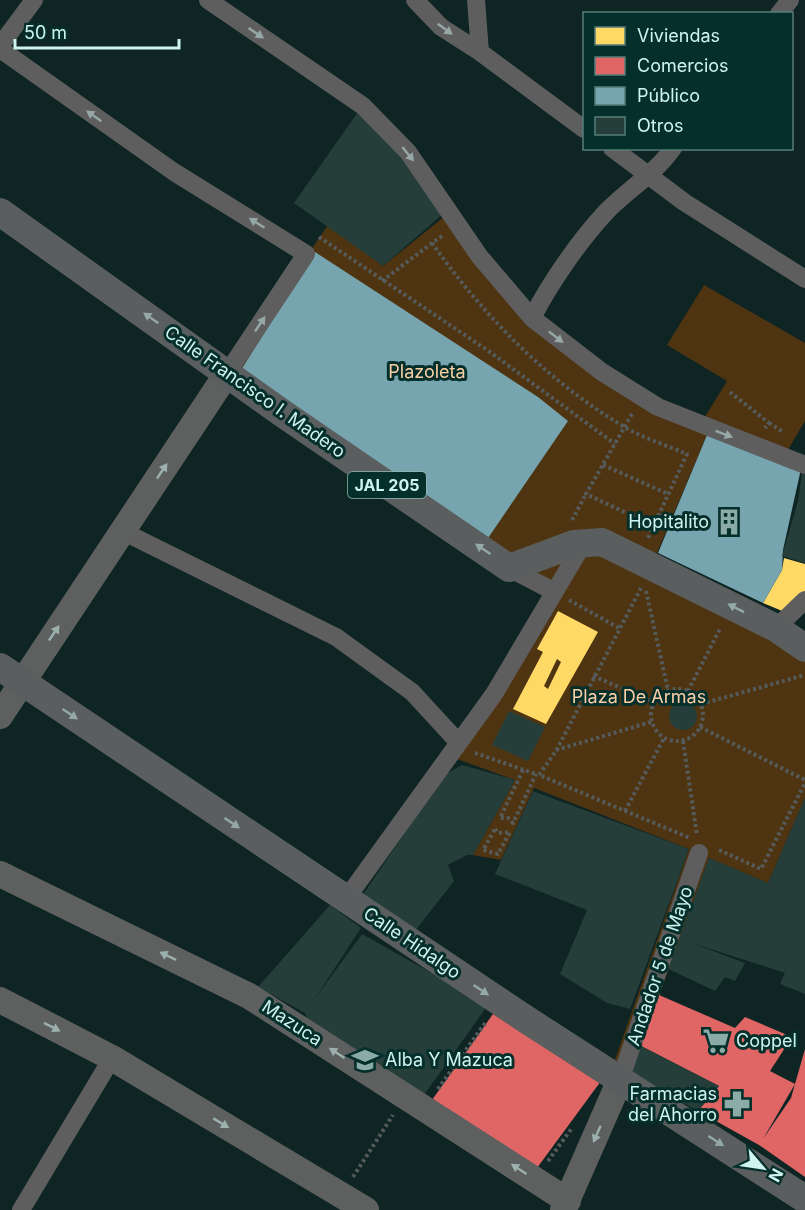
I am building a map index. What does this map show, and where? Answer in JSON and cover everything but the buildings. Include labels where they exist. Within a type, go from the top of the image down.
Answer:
[{"type":"main road","name":"Calle Francisco I. Madero","points":[[0,212],[282,412],[509,568]]},
{"type":"main road","points":[[0,716],[11,674],[122,531],[228,372]]},
{"type":"main road","points":[[509,568],[574,544],[602,542],[776,628],[805,648]]},
{"type":"main road","name":"Calle Hidalgo","points":[[11,674],[500,1002],[805,1199]]},
{"type":"main road","name":"Mazuca","points":[[0,874],[249,996],[565,1205]]},
{"type":"main road","points":[[0,1000],[112,1058],[366,1210]]},
{"type":"main road","points":[[565,1205],[620,1080]]},
{"type":"street","points":[[34,0],[0,48],[174,172],[306,254],[228,372]]},
{"type":"street","points":[[208,0],[363,106],[408,152],[480,257],[532,318],[602,372],[658,407],[805,465]]},
{"type":"street","points":[[415,0],[441,27],[480,52],[583,128]]},
{"type":"street","points":[[476,0],[480,52]]},
{"type":"street","points":[[781,12],[790,0]]},
{"type":"street","points":[[615,150],[684,202],[805,279]]},
{"type":"street","points":[[532,318],[543,297],[606,212],[664,160],[672,150]]},
{"type":"street","points":[[122,531],[336,637],[412,692],[462,746]]},
{"type":"street","points":[[346,899],[462,746],[583,544]]},
{"type":"street","points":[[509,568],[553,591]]},
{"type":"street","points":[[776,628],[805,600]]},
{"type":"street","name":"Andador 5 de Mayo","points":[[620,1080],[698,847]]},
{"type":"street","points":[[21,1210],[112,1058]]},
{"type":"path","points":[[319,237],[490,352],[589,422],[615,444]]},
{"type":"path","points":[[382,281],[432,243]]},
{"type":"path","points":[[730,392],[783,432]]},
{"type":"path","points":[[624,427],[687,454],[654,526],[586,494],[633,411]]},
{"type":"path","points":[[763,432],[769,423]]},
{"type":"path","points":[[603,465],[668,494]]},
{"type":"path","points":[[523,770],[500,818],[508,818],[513,824],[537,775],[556,751],[593,676],[644,582],[668,690]]},
{"type":"path","points":[[553,591],[619,628]]},
{"type":"path","points":[[688,691],[723,624]]},
{"type":"path","points":[[701,704],[805,675]]},
{"type":"path","points":[[593,676],[654,702]]},
{"type":"path","points":[[668,690],[688,691],[701,704],[703,712],[700,727],[683,741],[664,738],[651,722],[654,702],[668,690]]},
{"type":"path","points":[[556,751],[651,722]]},
{"type":"path","points":[[462,746],[625,811],[698,847],[761,869],[804,790],[805,782],[700,727]]},
{"type":"path","points":[[625,811],[664,738]]},
{"type":"path","points":[[683,741],[698,847]]},
{"type":"path","points":[[495,829],[501,833],[510,832],[498,854],[483,850],[495,829]]},
{"type":"path","points":[[341,1195],[414,1103],[500,1002]]},
{"type":"green space","points":[[445,216],[530,320],[707,435],[652,565],[805,648],[805,798],[768,883],[709,858],[627,1084],[610,1074],[689,849],[534,788],[501,860],[473,855],[515,780],[449,756],[547,599],[509,568],[228,372],[328,225],[383,266]]},
{"type":"green space","points":[[704,285],[805,343],[805,421],[786,453],[703,420],[727,381],[667,345]]},
{"type":"place","name":"Hopitalito","points":[[729,522]]},
{"type":"place","name":"Coppel","points":[[716,1041]]},
{"type":"place","name":"Alba Y Mazuca","points":[[365,1060]]},
{"type":"place","name":"Farmacias del Ahorro","points":[[737,1104]]},
{"type":"park label","name":"Plazoleta","points":[[427,372]]},
{"type":"park label","name":"Plaza De Armas","points":[[639,697]]}]
